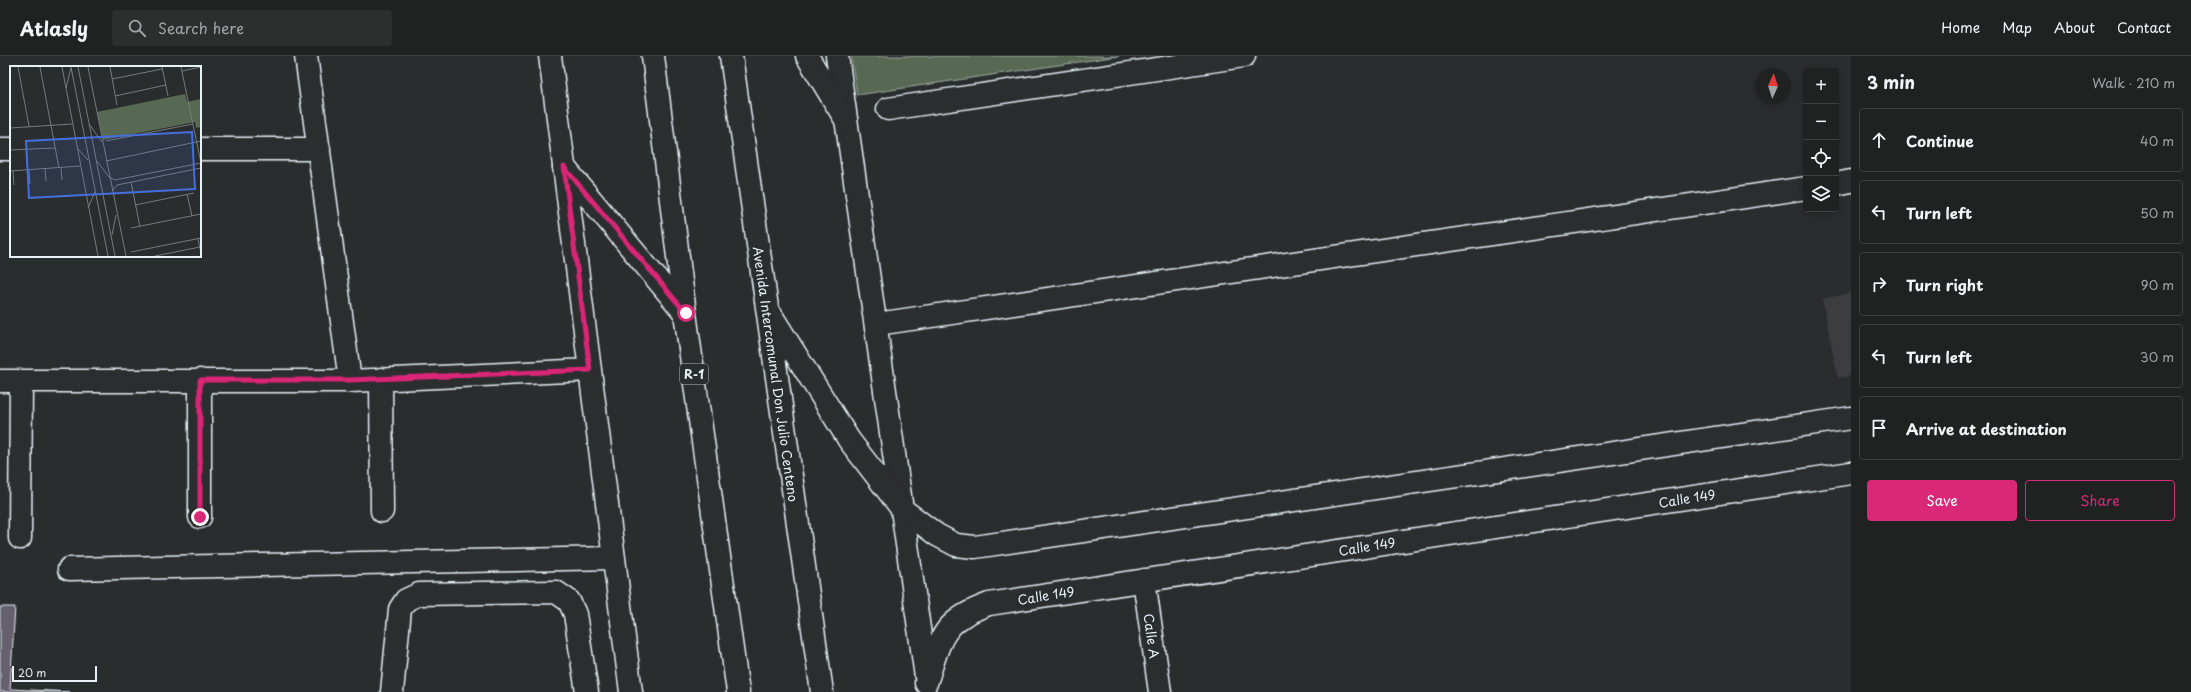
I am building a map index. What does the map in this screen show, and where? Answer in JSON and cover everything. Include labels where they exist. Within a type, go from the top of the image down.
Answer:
[{"type":"street","points":[[306,56],[350,380]]},
{"type":"street","points":[[550,56],[631,692]]},
{"type":"street","name":"R-1","points":[[653,56],[736,682]]},
{"type":"street","name":"Avenida Intercomunal Don Julio Centeno","points":[[731,56],[822,692]]},
{"type":"street","points":[[807,56],[846,120]]},
{"type":"street","points":[[838,56],[927,687]]},
{"type":"street","points":[[888,109],[1244,56]]},
{"type":"street","points":[[201,149],[319,149]]},
{"type":"street","points":[[564,167],[686,313]]},
{"type":"street","points":[[1839,183],[1851,181]]},
{"type":"street","points":[[877,324],[1803,188]]},
{"type":"street","points":[[767,308],[849,440],[902,509],[937,535],[956,545],[975,547],[1851,418]]},
{"type":"street","points":[[20,538],[10,381],[350,380],[590,370]]},
{"type":"street","points":[[380,379],[382,510]]},
{"type":"street","points":[[200,380],[200,517]]},
{"type":"street","name":"Calle 149","points":[[927,687],[938,648],[948,627],[967,612],[989,604],[1851,473]]},
{"type":"street","points":[[69,569],[614,558]]},
{"type":"street","name":"Calle A","points":[[1144,580],[1160,692]]},
{"type":"street","points":[[392,692],[400,609],[406,600],[419,594],[556,592],[569,601],[575,614],[587,692]]},
{"type":"street","points":[[725,692],[736,682]]},
{"type":"shaded area","points":[[1851,293],[1851,376],[1838,378],[1822,299]]},
{"type":"green space","points":[[851,56],[1119,56],[857,95]]},
{"type":"building","points":[[0,607],[15,607],[10,689],[70,692],[0,692]]},
{"type":"route","points":[[200,517],[200,380],[350,380],[590,370],[564,167],[686,313]]}]
